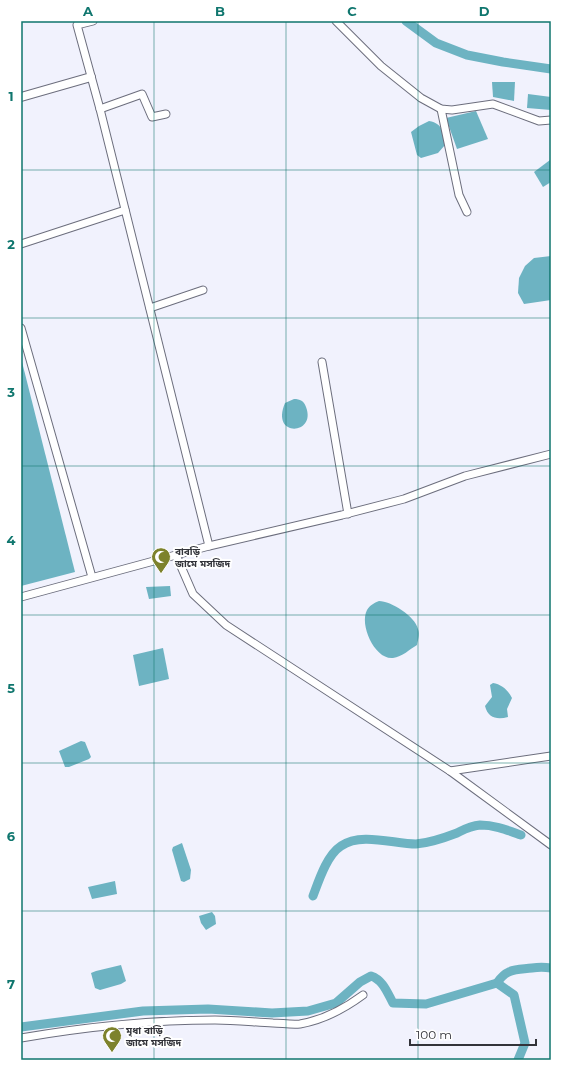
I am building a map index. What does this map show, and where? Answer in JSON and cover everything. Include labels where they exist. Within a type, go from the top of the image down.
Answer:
[{"type":"street","points":[[93,21],[76,23],[100,109],[209,546]]},
{"type":"street","points":[[336,21],[381,66],[421,98],[441,109],[452,110],[493,104],[539,121],[551,120]]},
{"type":"street","points":[[21,97],[91,77]]},
{"type":"street","points":[[100,109],[142,94],[152,117],[166,114]]},
{"type":"street","points":[[441,109],[460,195],[466,212]]},
{"type":"street","points":[[21,244],[125,210]]},
{"type":"street","points":[[150,308],[203,290]]},
{"type":"street","points":[[21,328],[92,577]]},
{"type":"street","points":[[322,362],[348,514]]},
{"type":"street","points":[[21,597],[209,546],[348,514],[404,499],[465,476],[551,454]]},
{"type":"street","points":[[176,555],[193,594],[226,625],[415,750],[450,771],[551,846]]},
{"type":"street","points":[[450,771],[551,756]]},
{"type":"street","points":[[21,1038],[100,1027],[154,1022],[216,1020],[298,1024],[320,1019],[335,1013],[363,995]]},
{"type":"water","points":[[492,82],[515,82],[514,101],[493,97]]},
{"type":"water","points":[[528,94],[551,97],[551,110],[527,108]]},
{"type":"water","points":[[476,111],[488,139],[457,149],[446,118]]},
{"type":"water","points":[[429,121],[434,122],[442,129],[445,145],[438,153],[421,158],[417,155],[411,132]]},
{"type":"water","points":[[550,160],[551,182],[543,187],[534,172]]},
{"type":"water","points":[[551,256],[551,300],[524,304],[518,293],[519,278],[525,266],[534,258]]},
{"type":"water","points":[[21,358],[75,572],[21,586]]},
{"type":"water","points":[[294,399],[300,400],[304,403],[308,416],[305,423],[294,429],[288,427],[284,422],[282,414],[285,403]]},
{"type":"water","points":[[170,586],[171,596],[149,599],[146,587]]},
{"type":"water","points":[[379,601],[396,606],[408,614],[416,624],[419,631],[417,645],[403,655],[393,658],[386,657],[375,648],[370,640],[365,624],[365,616],[369,607]]},
{"type":"water","points":[[163,648],[169,679],[139,686],[133,655]]},
{"type":"water","points":[[493,683],[504,688],[512,698],[507,709],[508,717],[497,718],[491,716],[486,710],[485,706],[492,697],[490,685]]},
{"type":"water","points":[[81,741],[85,742],[91,757],[69,767],[65,767],[59,751]]},
{"type":"water","points":[[182,843],[191,870],[190,879],[184,882],[181,881],[172,850],[173,847]]},
{"type":"water","points":[[115,881],[117,894],[92,899],[88,887]]},
{"type":"water","points":[[212,912],[215,916],[216,924],[206,930],[201,923],[199,916]]},
{"type":"water","points":[[121,965],[126,981],[100,990],[95,988],[91,973]]},
{"type":"waterway","points":[[406,21],[436,43],[467,55],[551,69]]},
{"type":"waterway","points":[[313,896],[324,868],[332,855],[341,846],[349,842],[368,839],[416,844],[432,841],[470,827],[480,825],[496,827],[521,835]]},
{"type":"waterway","points":[[497,983],[508,972],[537,967],[551,968]]},
{"type":"waterway","points":[[21,1027],[143,1011],[208,1009],[272,1013],[308,1011],[336,1003],[360,982],[371,976],[382,983],[393,1003],[426,1004],[497,983],[514,995],[525,1043],[518,1060]]},
{"type":"place","name":"বাবড়ি জামে মসজিদ","points":[[161,574]]},
{"type":"place","name":"মৃধা বাড়ি জামে মসজিদ","points":[[112,1053]]}]
